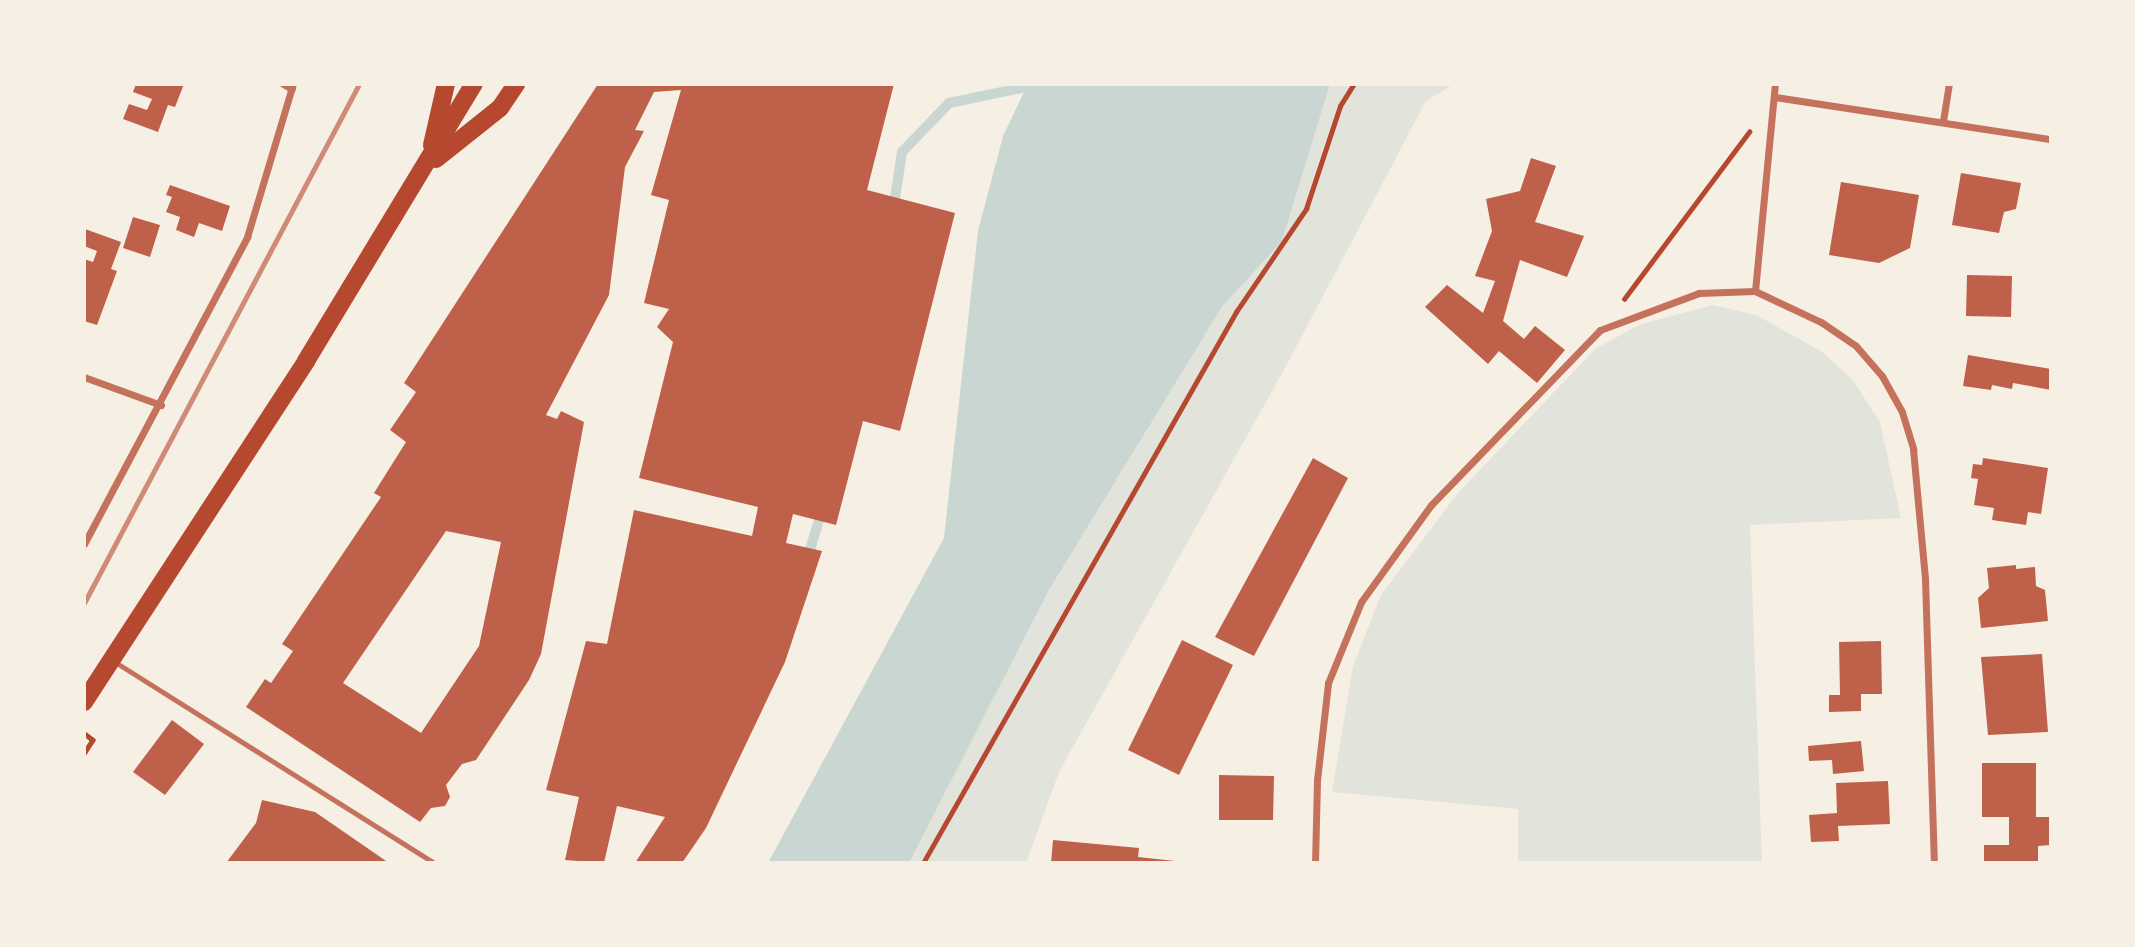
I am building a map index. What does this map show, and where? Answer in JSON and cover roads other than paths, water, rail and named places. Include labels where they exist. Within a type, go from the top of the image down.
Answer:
[{"type":"main road","points":[[427,165],[446,84]]},
{"type":"main road","points":[[84,702],[110,658],[306,361],[474,84]]},
{"type":"main road","points":[[427,165],[500,108],[516,84]]},
{"type":"street","points":[[84,544],[161,405],[247,236],[293,87],[283,84]]},
{"type":"street","points":[[1755,291],[1775,84]]},
{"type":"street","points":[[1943,121],[1950,84]]},
{"type":"street","points":[[1775,97],[2051,139]]},
{"type":"street","points":[[1315,863],[1317,780],[1328,683],[1361,602],[1431,505],[1600,330],[1699,293],[1755,291],[1821,322],[1856,346],[1882,376],[1902,412],[1913,449],[1925,579],[1934,863]]},
{"type":"street","points":[[84,377],[161,405]]},
{"type":"lane","points":[[110,658],[433,863]]},
{"type":"waterway","points":[[895,198],[902,152],[949,103],[1041,84]]},
{"type":"waterway","points":[[807,560],[819,520]]},
{"type":"railway","points":[[84,603],[359,84]]}]
